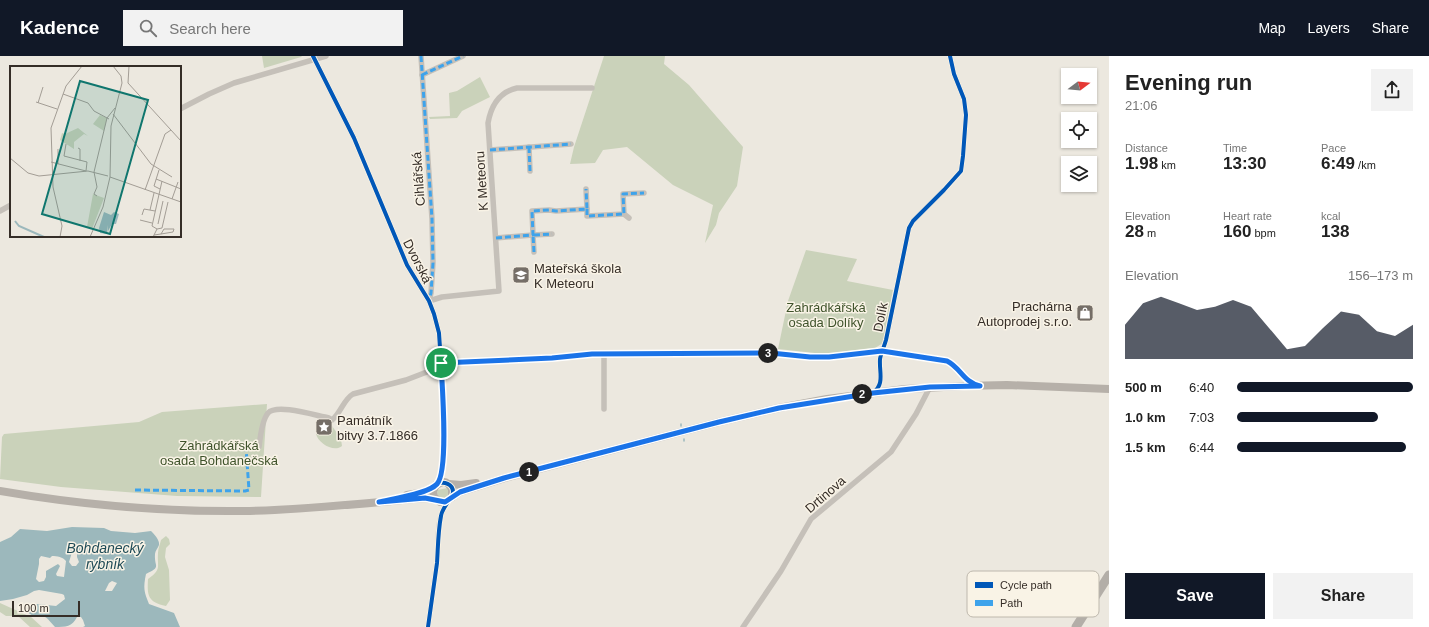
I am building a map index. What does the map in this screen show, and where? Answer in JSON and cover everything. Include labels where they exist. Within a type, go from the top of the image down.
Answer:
[{"type":"main road","points":[[0,491],[118,507],[185,511],[255,511],[318,508],[425,498],[442,503],[460,492],[504,478],[758,413],[809,402],[930,387],[980,386],[1108,389]]},
{"type":"main road","points":[[379,502],[430,490],[442,482],[461,485],[504,478]]},
{"type":"main road","name":"Dvorská","points":[[448,484],[452,489],[450,499]]},
{"type":"main road","name":"Dvorská","points":[[436,500],[433,494],[437,485]]},
{"type":"main road","points":[[1099,591],[1109,575]]},
{"type":"main road","points":[[1076,627],[1082,617]]},
{"type":"street","points":[[181,108],[208,94],[234,83],[314,58],[326,56]]},
{"type":"street","name":"Cihlářská","points":[[420,56],[433,256],[431,293],[429,301]]},
{"type":"street","points":[[422,75],[463,56]]},
{"type":"street","name":"Dolík","points":[[873,393],[881,382],[880,360],[886,340],[909,228],[913,221],[961,171],[966,116],[964,99],[954,74],[950,56]]},
{"type":"street","name":"Dvorská","points":[[314,58],[337,101],[354,138],[407,265],[429,301],[438,330],[444,442],[443,467],[437,485]]},
{"type":"street","name":"K Meteoru","points":[[429,301],[442,297],[498,291],[488,123],[490,112],[498,98],[513,89],[518,88],[592,88]]},
{"type":"street","points":[[490,150],[571,144]]},
{"type":"street","points":[[529,147],[530,171]]},
{"type":"street","points":[[586,189],[588,216],[626,216],[622,194],[644,193]]},
{"type":"street","points":[[0,211],[10,206]]},
{"type":"street","points":[[534,252],[532,211],[587,209]]},
{"type":"street","points":[[496,238],[552,234]]},
{"type":"street","points":[[259,447],[265,419],[268,413],[272,411],[280,409],[296,411],[329,418],[332,420],[353,394],[406,380],[441,366],[604,353],[771,353],[810,357],[829,357],[882,351],[947,361],[954,364],[967,380],[980,386]]},
{"type":"street","points":[[604,353],[604,409]]},
{"type":"street","name":"Drtinova","points":[[743,627],[781,570],[811,519],[891,452],[916,414],[930,387]]},
{"type":"street","name":"Dvorská","points":[[443,467],[448,484]]},
{"type":"street","name":"Dvorská","points":[[428,627],[437,563],[440,518],[442,511],[450,499]]},
{"type":"street","name":"Dvorská","points":[[436,500],[440,518]]},
{"type":"green space","points":[[262,56],[302,56],[264,68]]},
{"type":"green space","points":[[604,56],[665,56],[664,64],[689,85],[743,147],[737,186],[719,213],[716,225],[705,243],[713,205],[673,185],[627,147],[603,150],[595,163],[570,164],[574,147]]},
{"type":"green space","points":[[480,77],[490,97],[462,111],[457,118],[430,119],[429,117],[450,116],[449,93],[457,91]]},
{"type":"green space","name":"Zahrádkářská osada Dolíky","points":[[806,250],[857,259],[847,281],[893,290],[883,343],[875,348],[824,354],[778,349],[788,301]]},
{"type":"green space","name":"Zahrádkářská osada Bohdanečská","points":[[267,404],[261,497],[177,496],[61,487],[0,479],[2,437],[4,434],[139,422],[162,412]]},
{"type":"green space","points":[[321,418],[328,420],[341,439],[342,446],[339,448],[331,448],[323,444],[317,437],[317,420]]},
{"type":"green space","points":[[448,488],[450,493],[445,499],[438,497],[437,490]]},
{"type":"green space","points":[[166,536],[169,539],[170,544],[166,548],[165,557],[169,570],[170,600],[166,606],[155,602],[150,597],[148,590],[148,579],[158,568],[158,553],[161,540]]},
{"type":"green space","points":[[0,603],[31,617],[42,627],[30,627],[18,616],[6,616],[0,612]]},
{"type":"water","name":"Bohdanecký rybník","points":[[72,527],[104,528],[111,531],[135,533],[151,531],[158,539],[159,545],[155,553],[156,568],[146,574],[144,590],[149,604],[174,613],[180,627],[83,627],[85,626],[83,620],[81,617],[77,617],[71,625],[55,627],[46,618],[42,616],[34,617],[21,607],[31,608],[37,604],[56,606],[65,599],[64,595],[62,594],[39,590],[13,599],[0,601],[0,542],[11,537],[20,529],[47,531]],"holes":[[[77,548],[77,557],[79,562],[76,566],[72,566],[69,562],[73,549]],[[41,556],[50,558],[52,556],[56,556],[66,561],[64,577],[57,576],[56,574],[60,566],[58,564],[46,571],[44,581],[39,582],[36,579],[39,559]],[[112,581],[117,583],[112,591],[105,591],[109,583]]]},
{"type":"marked path","points":[[421,56],[432,219],[433,263],[429,301]]},
{"type":"marked path","points":[[422,75],[463,56]]},
{"type":"marked path","points":[[490,150],[571,144]]},
{"type":"marked path","points":[[529,147],[530,171]]},
{"type":"marked path","points":[[496,238],[533,235],[532,211],[587,209],[586,189]]},
{"type":"marked path","points":[[587,209],[587,216],[624,214],[623,194],[644,193]]},
{"type":"marked path","points":[[534,252],[533,235],[552,234]]},
{"type":"marked path","points":[[135,490],[249,490],[246,448]]},
{"type":"cycle path","points":[[313,56],[354,138],[407,265],[429,301],[434,314],[439,333],[444,442],[443,467],[437,484]]},
{"type":"cycle path","points":[[873,393],[879,386],[881,378],[880,359],[886,340],[909,228],[913,221],[961,171],[966,115],[964,99],[954,74],[950,56]]},
{"type":"cycle path","points":[[441,363],[551,358],[592,353],[771,353],[810,357],[829,357],[882,351],[947,361],[956,367],[970,381],[980,385]]},
{"type":"cycle path","points":[[428,627],[437,563],[441,516],[443,509],[453,494],[453,489],[450,485],[442,483],[437,484]]},
{"type":"place","name":"Mateřská škola K Meteoru","points":[[521,275]]},
{"type":"place","name":"Prachárna Autoprodej s.r.o.","points":[[1085,313]]},
{"type":"place","name":"Památník bitvy 3.7.1866","points":[[324,427]]},
{"type":"route","points":[[882,351],[947,361],[954,364],[962,376],[967,380],[980,386],[905,389],[809,402],[719,422],[504,478],[460,492],[447,502],[442,503],[425,498],[379,502],[430,490],[438,484],[443,467],[444,442],[441,363],[552,358],[592,354],[771,353],[810,357],[829,357],[882,351]]}]
